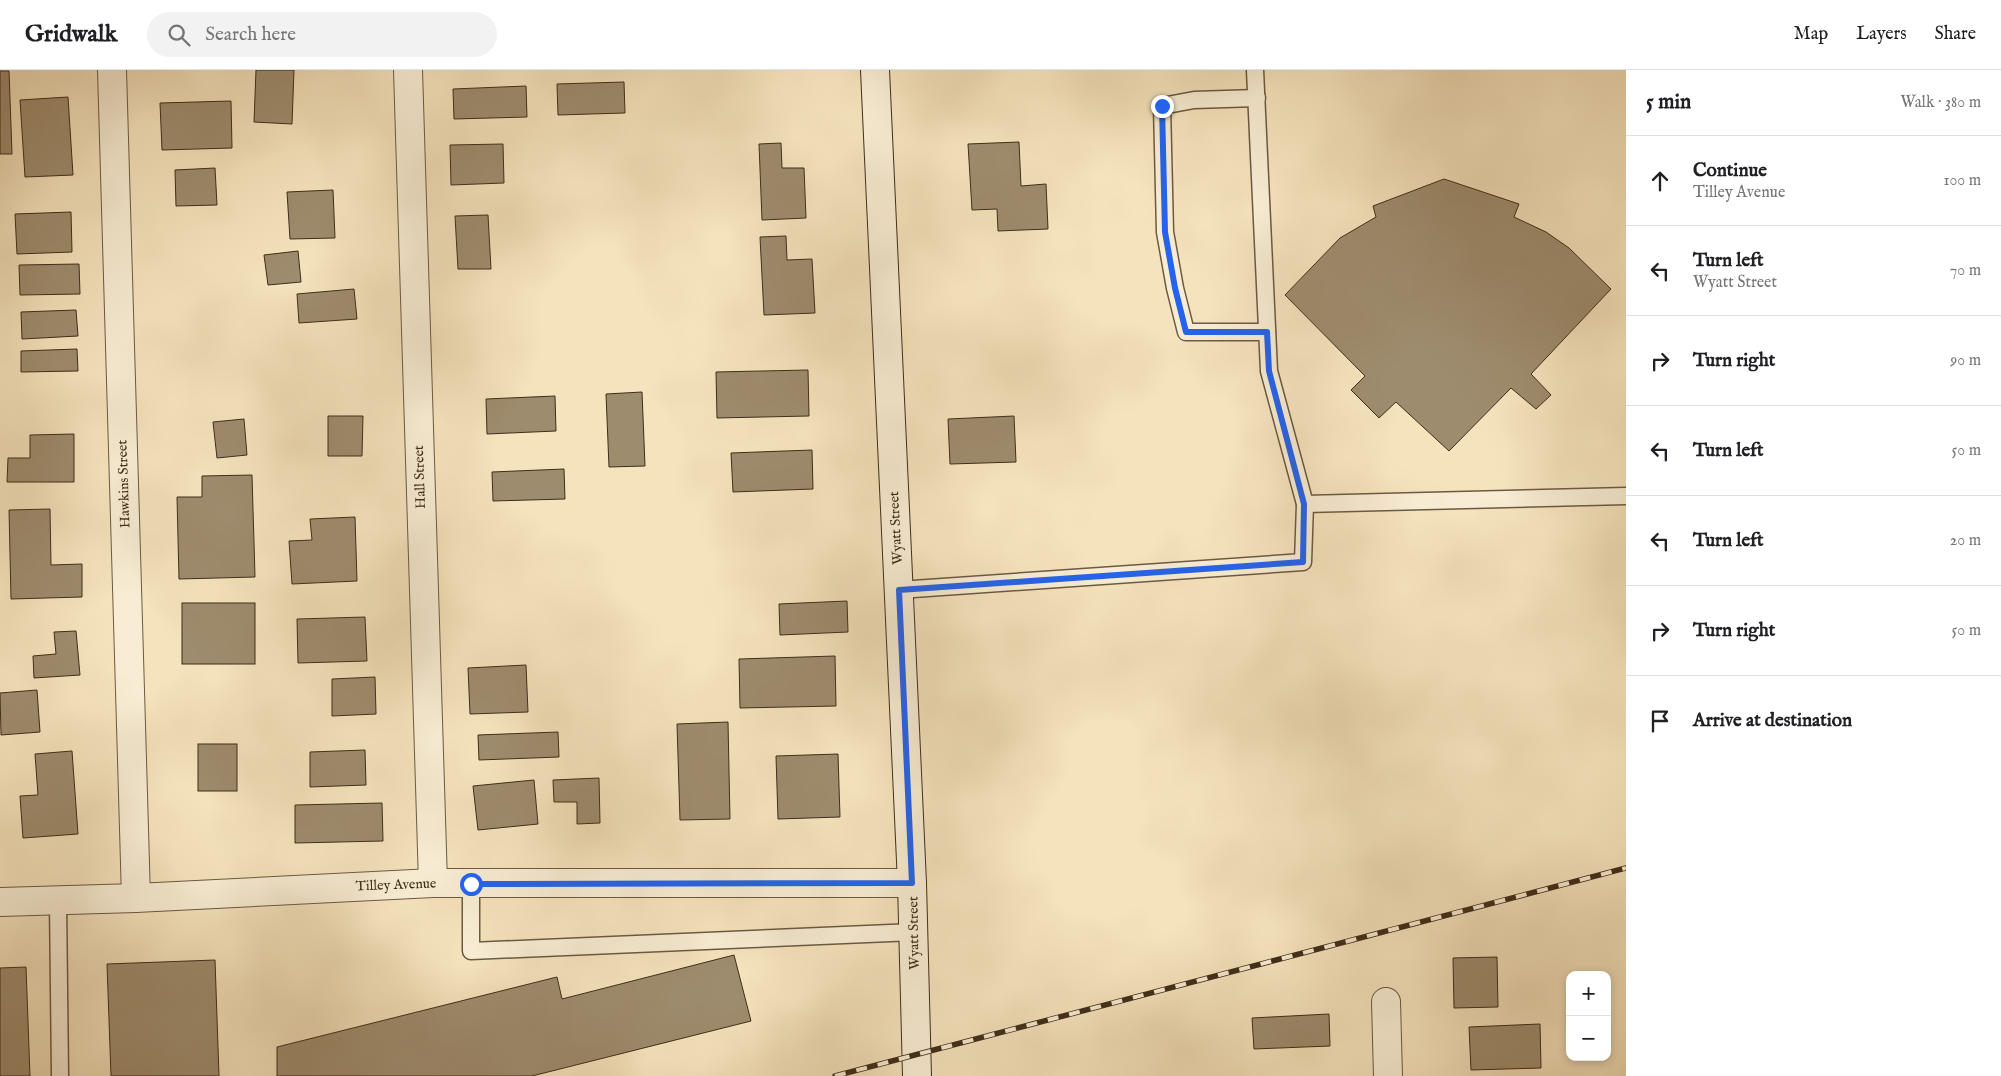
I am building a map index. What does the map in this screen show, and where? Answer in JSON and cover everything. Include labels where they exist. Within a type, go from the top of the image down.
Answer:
[{"type":"street","name":"Hawkins Street","points":[[112,70],[136,898]]},
{"type":"street","name":"Hall Street","points":[[408,70],[433,883]]},
{"type":"street","name":"Wyatt Street","points":[[875,70],[912,883],[917,1076]]},
{"type":"street","name":"Tilley Avenue","points":[[0,902],[136,898],[433,883],[912,883]]},
{"type":"street","points":[[1386,1002],[1388,1076]]},
{"type":"lane","points":[[899,590],[1303,562],[1304,504],[1269,371],[1255,70]]},
{"type":"lane","points":[[1257,98],[1194,100],[1162,106],[1165,232],[1175,288],[1186,332],[1267,332]]},
{"type":"lane","points":[[1304,504],[1626,496]]},
{"type":"lane","points":[[471,884],[471,951],[914,932]]},
{"type":"lane","points":[[58,901],[60,1076]]},
{"type":"building","points":[[256,70],[294,70],[292,124],[254,122]]},
{"type":"building","points":[[0,71],[9,71],[12,154],[0,154]]},
{"type":"building","points":[[624,82],[625,113],[558,115],[557,84]]},
{"type":"building","points":[[526,86],[527,117],[454,119],[453,89]]},
{"type":"building","points":[[68,97],[73,175],[25,177],[20,100]]},
{"type":"building","points":[[231,101],[232,148],[162,150],[160,103]]},
{"type":"building","points":[[1019,142],[1021,186],[1046,184],[1048,229],[998,231],[997,209],[972,210],[968,144]]},
{"type":"building","points":[[781,143],[782,168],[804,168],[806,218],[762,220],[759,144]]},
{"type":"building","points":[[503,144],[504,183],[451,185],[450,145]]},
{"type":"building","points":[[215,168],[217,205],[176,206],[175,170]]},
{"type":"building","points":[[1444,179],[1519,204],[1514,217],[1546,232],[1569,248],[1611,289],[1531,374],[1551,395],[1536,409],[1511,388],[1449,451],[1396,402],[1379,418],[1351,390],[1365,376],[1285,295],[1340,238],[1376,217],[1373,206]]},
{"type":"building","points":[[333,190],[335,238],[290,239],[287,192]]},
{"type":"building","points":[[71,212],[72,252],[17,254],[15,214]]},
{"type":"building","points":[[488,215],[491,269],[458,269],[455,216]]},
{"type":"building","points":[[786,236],[787,260],[812,259],[815,313],[764,315],[760,237]]},
{"type":"building","points":[[298,251],[301,282],[268,285],[264,255]]},
{"type":"building","points":[[79,264],[80,294],[20,295],[19,265]]},
{"type":"building","points":[[354,289],[357,319],[299,323],[297,294]]},
{"type":"building","points":[[76,310],[78,336],[22,339],[21,312]]},
{"type":"building","points":[[77,349],[78,371],[21,372],[21,351]]},
{"type":"building","points":[[808,370],[809,416],[717,418],[716,372]]},
{"type":"building","points":[[642,392],[645,466],[609,467],[606,394]]},
{"type":"building","points":[[555,396],[556,431],[487,434],[486,399]]},
{"type":"building","points":[[328,416],[363,416],[362,456],[328,456]]},
{"type":"building","points":[[1014,416],[1016,462],[950,464],[948,419]]},
{"type":"building","points":[[244,419],[247,455],[217,458],[213,422]]},
{"type":"building","points":[[74,434],[74,482],[7,482],[8,458],[30,458],[30,435]]},
{"type":"building","points":[[812,450],[813,489],[733,492],[731,453]]},
{"type":"building","points":[[564,469],[565,499],[493,501],[492,472]]},
{"type":"building","points":[[252,475],[255,577],[179,579],[177,497],[202,497],[202,476]]},
{"type":"building","points":[[50,509],[51,565],[82,564],[82,597],[11,599],[9,510]]},
{"type":"building","points":[[355,517],[357,581],[292,584],[289,541],[312,540],[310,519]]},
{"type":"building","points":[[847,601],[848,632],[780,635],[779,604]]},
{"type":"building","points":[[182,603],[255,603],[255,664],[182,664]]},
{"type":"building","points":[[365,617],[367,661],[298,663],[297,619]]},
{"type":"building","points":[[76,631],[80,675],[34,678],[33,656],[56,654],[54,632]]},
{"type":"building","points":[[835,656],[836,706],[740,708],[739,659]]},
{"type":"building","points":[[526,665],[528,712],[470,714],[468,668]]},
{"type":"building","points":[[375,677],[376,714],[332,716],[332,679]]},
{"type":"building","points":[[37,690],[40,732],[1,735],[0,693]]},
{"type":"building","points":[[728,722],[730,819],[680,820],[677,724]]},
{"type":"building","points":[[558,732],[559,757],[479,760],[478,735]]},
{"type":"building","points":[[198,744],[237,744],[237,791],[198,791]]},
{"type":"building","points":[[365,750],[366,785],[310,787],[310,752]]},
{"type":"building","points":[[72,751],[78,834],[23,838],[20,796],[38,795],[35,754]]},
{"type":"building","points":[[838,754],[840,817],[778,819],[776,756]]},
{"type":"building","points":[[599,778],[600,823],[577,824],[577,802],[554,802],[553,780]]},
{"type":"building","points":[[534,780],[538,824],[478,830],[473,786]]},
{"type":"building","points":[[382,803],[383,841],[295,843],[295,805]]},
{"type":"building","points":[[734,955],[751,1021],[532,1076],[277,1076],[277,1047],[557,977],[562,999]]},
{"type":"building","points":[[1497,957],[1498,1007],[1454,1008],[1453,958]]},
{"type":"building","points":[[215,960],[219,1076],[111,1076],[107,964]]},
{"type":"building","points":[[26,967],[30,1076],[0,1076],[0,968]]},
{"type":"building","points":[[1329,1014],[1330,1046],[1254,1049],[1252,1018]]},
{"type":"building","points":[[1540,1024],[1541,1068],[1471,1070],[1469,1027]]},
{"type":"railway","points":[[835,1076],[1626,868]]},
{"type":"route","points":[[471,884],[912,883],[899,590],[1303,562],[1304,504],[1269,371],[1267,332],[1186,332],[1175,288],[1165,232],[1162,106]]}]
